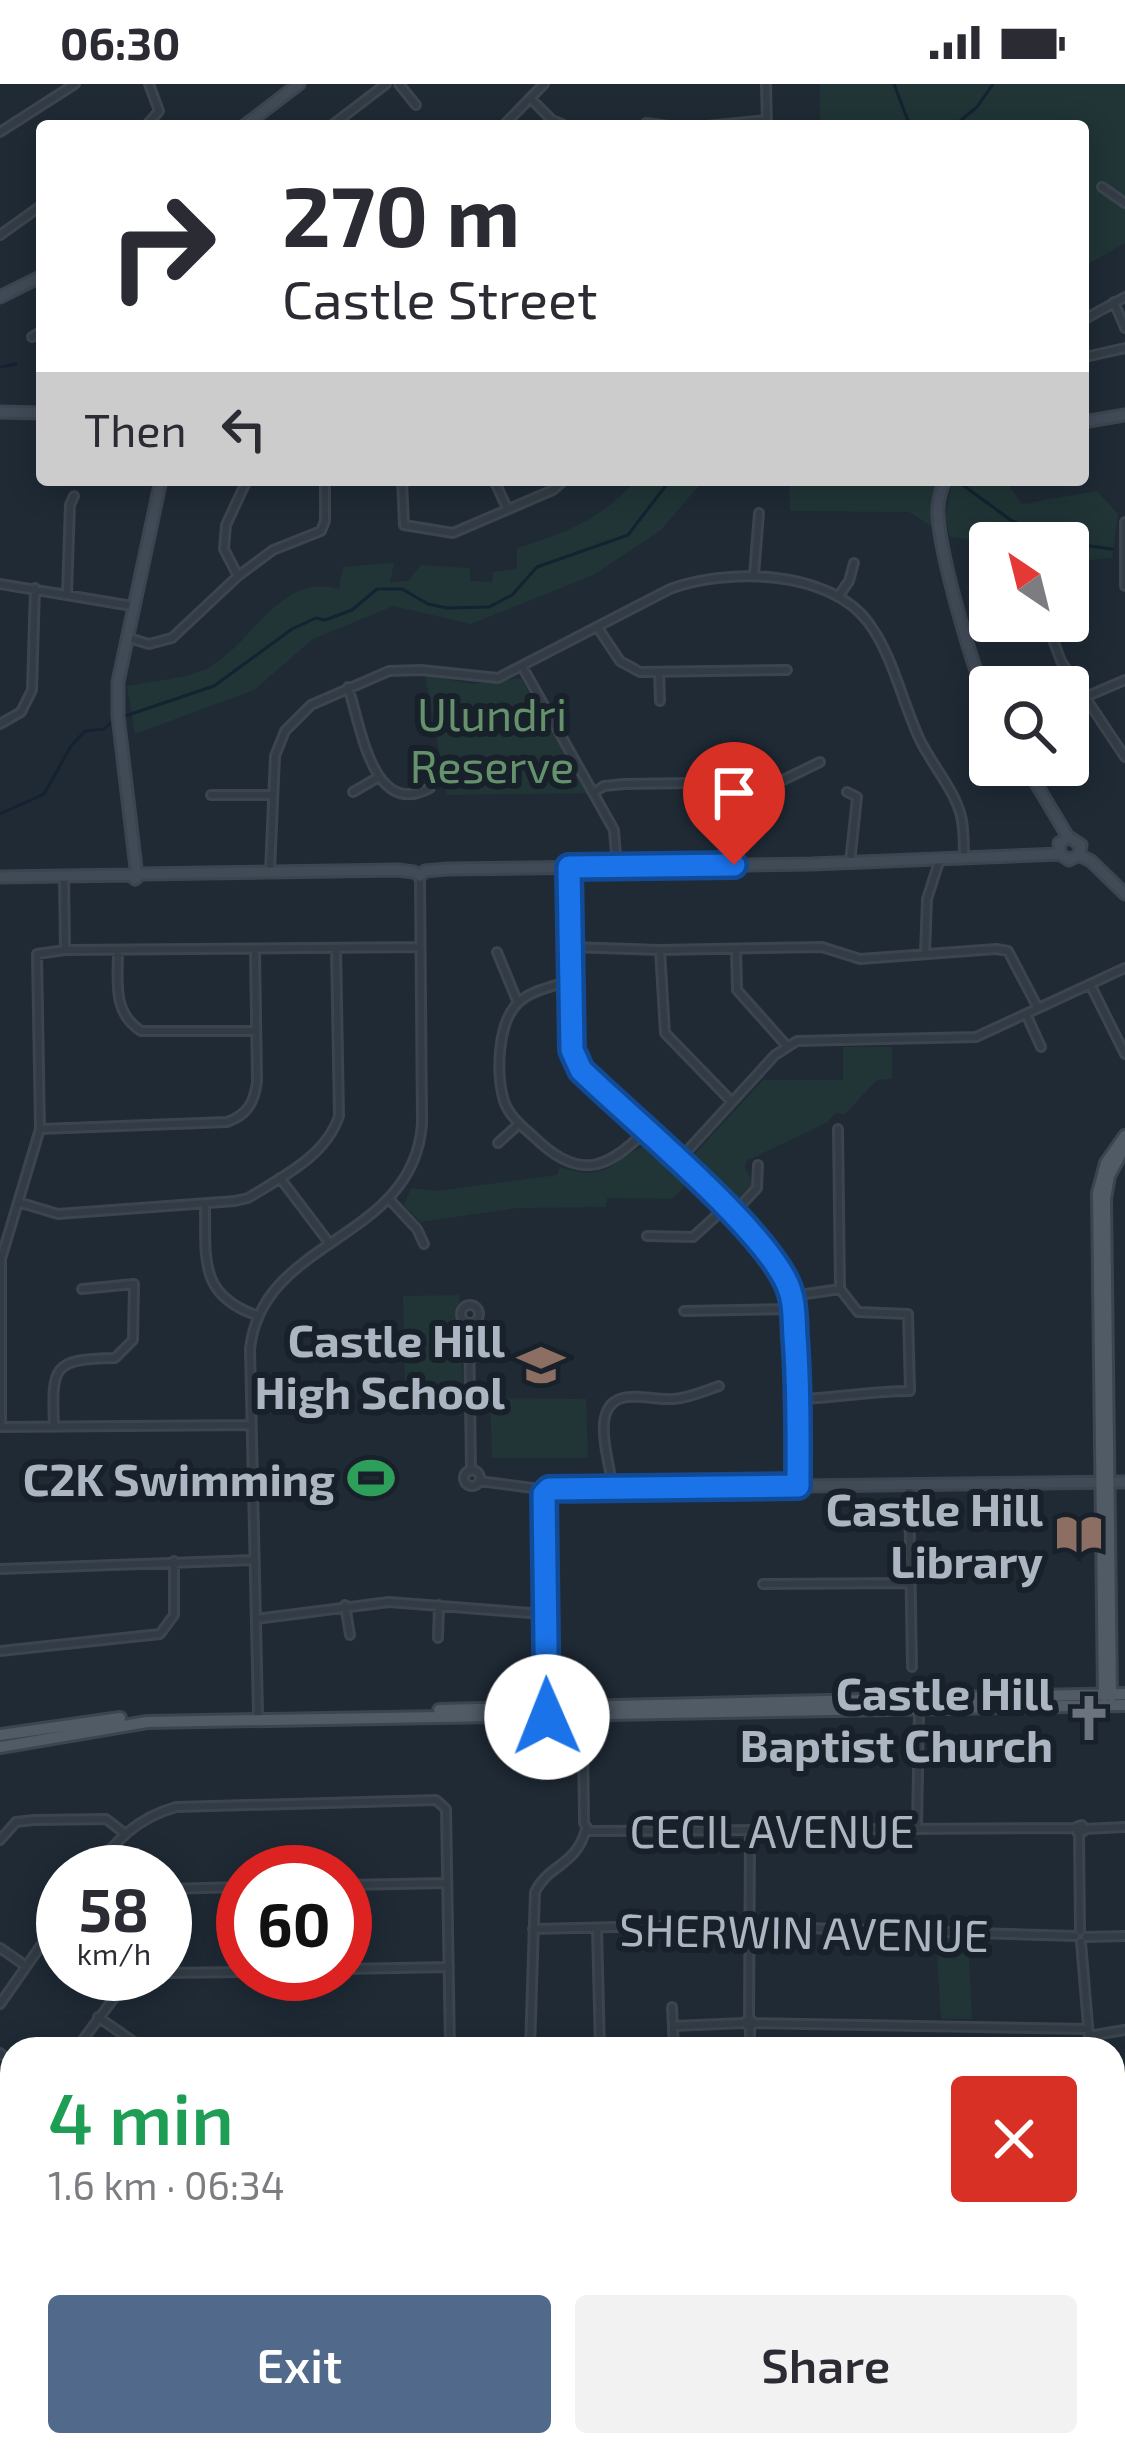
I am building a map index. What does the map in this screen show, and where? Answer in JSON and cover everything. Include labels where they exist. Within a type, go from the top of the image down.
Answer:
[{"type":"main road","points":[[0,1735],[126,1718],[258,1714],[910,1710],[1059,1695],[1093,1687],[1100,1677],[1102,1658],[1105,1482],[1098,1193],[1106,1162],[1125,1136]]},
{"type":"main road","points":[[1107,1700],[1106,1199],[1109,1176],[1125,1146]]},
{"type":"main road","points":[[1102,1658],[1107,1700]]},
{"type":"main road","points":[[0,1747],[147,1722],[546,1712],[910,1710],[1107,1700],[1125,1694]]},
{"type":"main road","points":[[1059,1695],[1125,1705]]},
{"type":"street","points":[[0,132],[75,84]]},
{"type":"street","points":[[148,84],[159,111],[151,120]]},
{"type":"street","points":[[252,120],[299,84]]},
{"type":"street","points":[[339,120],[386,84]]},
{"type":"street","points":[[399,84],[416,105]]},
{"type":"street","points":[[509,120],[544,84]]},
{"type":"street","points":[[766,84],[767,120]]},
{"type":"street","points":[[530,98],[552,120]]},
{"type":"street","points":[[1102,187],[1125,203]]},
{"type":"street","points":[[0,235],[36,209]]},
{"type":"street","points":[[0,296],[36,279]]},
{"type":"street","points":[[1089,317],[1125,297]]},
{"type":"street","points":[[1114,302],[1125,328]]},
{"type":"street","points":[[32,337],[36,335]]},
{"type":"street","points":[[1089,356],[1125,348]]},
{"type":"street","points":[[0,412],[36,413]]},
{"type":"street","points":[[1089,421],[1125,415]]},
{"type":"street","points":[[136,873],[117,698],[160,486]]},
{"type":"street","points":[[238,576],[224,549],[226,525],[244,486]]},
{"type":"street","points":[[126,637],[149,644],[172,638],[273,550],[321,532],[325,486]]},
{"type":"street","points":[[402,486],[402,519],[411,529],[454,533],[557,486]]},
{"type":"street","points":[[497,486],[507,508]]},
{"type":"street","points":[[943,486],[939,527],[976,666]]},
{"type":"street","points":[[67,594],[74,496]]},
{"type":"street","points":[[754,575],[759,513]]},
{"type":"street","points":[[1125,522],[1125,586]]},
{"type":"street","points":[[838,597],[854,563]]},
{"type":"street","points":[[270,873],[275,755],[293,720],[311,705],[404,669],[498,678],[682,585],[754,575],[818,589],[860,612],[874,631],[921,741],[962,817],[964,858]]},
{"type":"street","points":[[0,584],[133,606]]},
{"type":"street","points":[[0,724],[21,712],[32,690],[35,588]]},
{"type":"street","points":[[598,628],[620,661],[640,672],[788,670]]},
{"type":"street","points":[[523,668],[614,830],[617,867]]},
{"type":"street","points":[[659,672],[660,701]]},
{"type":"street","points":[[1089,695],[1125,680]]},
{"type":"street","points":[[348,688],[377,778],[402,795],[414,796],[430,788]]},
{"type":"street","points":[[1089,706],[1125,757]]},
{"type":"street","points":[[745,783],[746,752]]},
{"type":"street","points":[[593,793],[604,786],[624,784],[783,780],[820,762]]},
{"type":"street","points":[[353,792],[377,778]]},
{"type":"street","points":[[1037,786],[1067,837],[1079,841],[1079,855]]},
{"type":"street","points":[[847,792],[857,796],[850,862]]},
{"type":"street","points":[[211,795],[272,795]]},
{"type":"street","points":[[1060,854],[1059,843],[1067,837]]},
{"type":"street","points":[[0,877],[420,873],[1060,854],[1069,860],[1079,855]]},
{"type":"street","points":[[1079,855],[1125,893]]},
{"type":"street","points":[[925,954],[927,898],[940,860]]},
{"type":"street","points":[[569,867],[575,1060],[775,1259],[792,1296],[799,1399],[798,1486]]},
{"type":"street","points":[[258,1714],[250,1349],[256,1316],[279,1282],[389,1200],[414,1163],[422,1132],[420,873]]},
{"type":"street","points":[[64,875],[65,950]]},
{"type":"street","points":[[252,1425],[0,1427],[2,1239],[40,1129],[38,952],[420,946]]},
{"type":"street","points":[[571,946],[660,950],[822,946],[860,959],[1008,951],[1038,1008]]},
{"type":"street","points":[[18,1202],[58,1214],[248,1198],[326,1142],[339,1116],[336,948]]},
{"type":"street","points":[[736,949],[737,990],[786,1046]]},
{"type":"street","points":[[118,950],[119,1006],[141,1031],[255,1030]]},
{"type":"street","points":[[40,1129],[226,1122],[245,1113],[255,1097],[255,950]]},
{"type":"street","points":[[660,950],[665,1034],[732,1102]]},
{"type":"street","points":[[497,952],[518,1003]]},
{"type":"street","points":[[677,1162],[786,1046],[809,1038],[976,1037],[1125,968]]},
{"type":"street","points":[[571,980],[518,1003],[503,1030],[504,1102],[519,1124],[554,1156],[574,1165],[591,1166],[620,1156],[645,1131]]},
{"type":"street","points":[[1090,984],[1125,1054]]},
{"type":"street","points":[[1026,1014],[1042,1047]]},
{"type":"street","points":[[498,1143],[519,1124]]},
{"type":"street","points":[[799,1399],[910,1391],[908,1314],[858,1312],[840,1289],[838,1129]]},
{"type":"street","points":[[646,1236],[693,1237],[757,1188],[758,1165]]},
{"type":"street","points":[[280,1178],[330,1244]]},
{"type":"street","points":[[389,1200],[417,1229],[424,1244]]},
{"type":"street","points":[[205,1205],[209,1288],[256,1316]]},
{"type":"street","points":[[54,1427],[52,1380],[58,1369],[71,1360],[115,1358],[133,1340],[134,1284],[82,1289]]},
{"type":"street","points":[[792,1296],[840,1289]]},
{"type":"street","points":[[684,1311],[793,1310]]},
{"type":"street","points":[[469,1323],[471,1471]]},
{"type":"street","points":[[612,1488],[604,1441],[605,1414],[611,1406],[630,1395],[678,1400],[719,1387]]},
{"type":"street","points":[[479,1481],[478,1474],[465,1474],[465,1483],[473,1486],[479,1481],[544,1491],[1125,1482]]},
{"type":"street","points":[[909,1485],[912,1667]]},
{"type":"street","points":[[544,1491],[546,1712]]},
{"type":"street","points":[[0,1569],[254,1560]]},
{"type":"street","points":[[0,1651],[160,1634],[174,1615],[174,1561]]},
{"type":"street","points":[[763,1585],[910,1582]]},
{"type":"street","points":[[256,1619],[345,1605],[439,1605],[546,1614]]},
{"type":"street","points":[[345,1605],[350,1634]]},
{"type":"street","points":[[438,1638],[439,1605]]},
{"type":"street","points":[[910,1710],[917,1829]]},
{"type":"street","name":"CECIL AVENUE","points":[[574,1715],[583,1730],[586,1829],[1125,1827]]},
{"type":"street","points":[[583,1730],[597,1715]]},
{"type":"street","points":[[115,1845],[124,1833],[161,1811],[190,1804],[436,1800],[446,1809],[450,2037]]},
{"type":"street","points":[[0,1840],[16,1822],[34,1820],[106,1819],[124,1833]]},
{"type":"street","points":[[530,2037],[537,1887],[576,1855],[586,1829]]},
{"type":"street","points":[[750,1830],[750,2037]]},
{"type":"street","points":[[1080,1830],[1088,2037]]},
{"type":"street","points":[[372,1884],[446,1883]]},
{"type":"street","name":"SHERWIN AVENUE","points":[[533,1929],[748,1926],[1125,1936]]},
{"type":"street","points":[[597,1928],[601,2037]]},
{"type":"street","points":[[0,1948],[26,1966]]},
{"type":"street","points":[[0,2004],[36,1952]]},
{"type":"street","points":[[372,1968],[449,1967]]},
{"type":"street","points":[[84,2037],[111,2001]]},
{"type":"street","points":[[671,2007],[673,2037]]},
{"type":"street","points":[[98,2017],[127,2037]]},
{"type":"street","points":[[673,2026],[749,2023],[1088,2033],[1124,2030]]},
{"type":"green space","points":[[820,84],[1125,84],[1125,243],[1089,264],[1089,120],[820,120]]},
{"type":"green space","points":[[630,486],[699,486],[661,530],[593,575],[471,624],[393,606],[313,639],[254,690],[135,734],[127,686],[210,667],[284,600],[318,587],[339,589],[343,567],[394,563],[390,582],[408,581],[421,565],[470,568],[470,581],[492,582],[493,572],[517,569],[517,548],[582,523]]},
{"type":"green space","points":[[789,486],[938,486],[932,504],[933,527],[909,512],[790,511]]},
{"type":"green space","points":[[952,486],[1009,486],[1022,504],[1097,491],[1118,514],[1112,558],[1089,560],[1089,522],[969,522],[969,539],[950,537],[945,516]]},
{"type":"green space","name":"Ulundri Reserve","points":[[425,675],[473,684],[521,678],[587,793],[447,795]]},
{"type":"green space","points":[[843,1047],[892,1047],[892,1079],[877,1080],[845,1114],[836,1113],[826,1123],[746,1161],[754,1185],[739,1203],[732,1203],[691,1164],[691,1158],[763,1080],[843,1080]]},
{"type":"green space","points":[[647,1145],[687,1184],[672,1199],[607,1198],[606,1207],[516,1208],[421,1222],[404,1205],[411,1188],[437,1191],[557,1175],[560,1167],[590,1173],[609,1168]]},
{"type":"green space","points":[[459,1295],[463,1387],[405,1387],[403,1296]]},
{"type":"green space","points":[[490,1398],[586,1399],[588,1458],[492,1458]]},
{"type":"green space","points":[[936,1937],[968,1938],[972,2019],[941,2019]]},
{"type":"waterway","points":[[894,84],[908,120]]},
{"type":"waterway","points":[[961,120],[993,84]]},
{"type":"waterway","points":[[0,367],[16,364]]},
{"type":"waterway","points":[[122,717],[214,686],[292,629],[352,610],[377,589],[402,589],[428,604],[447,608],[489,607],[512,595],[537,567],[628,535],[665,486]]},
{"type":"waterway","points":[[964,486],[1012,521],[1069,543],[1112,549]]},
{"type":"waterway","points":[[0,814],[44,794],[85,731],[104,729],[114,720]]},
{"type":"place","name":"Castle Hill High School","points":[[541,1365]]},
{"type":"place","name":"C2K Swimming","points":[[371,1478]]},
{"type":"place","name":"Castle Hill Library","points":[[1079,1534]]},
{"type":"place","name":"Castle Hill Baptist Church","points":[[1089,1718]]},
{"type":"route","points":[[547,1717],[544,1494],[549,1489],[798,1486],[799,1399],[792,1296],[786,1280],[775,1259],[581,1070],[572,1050],[569,867],[734,865]]}]
